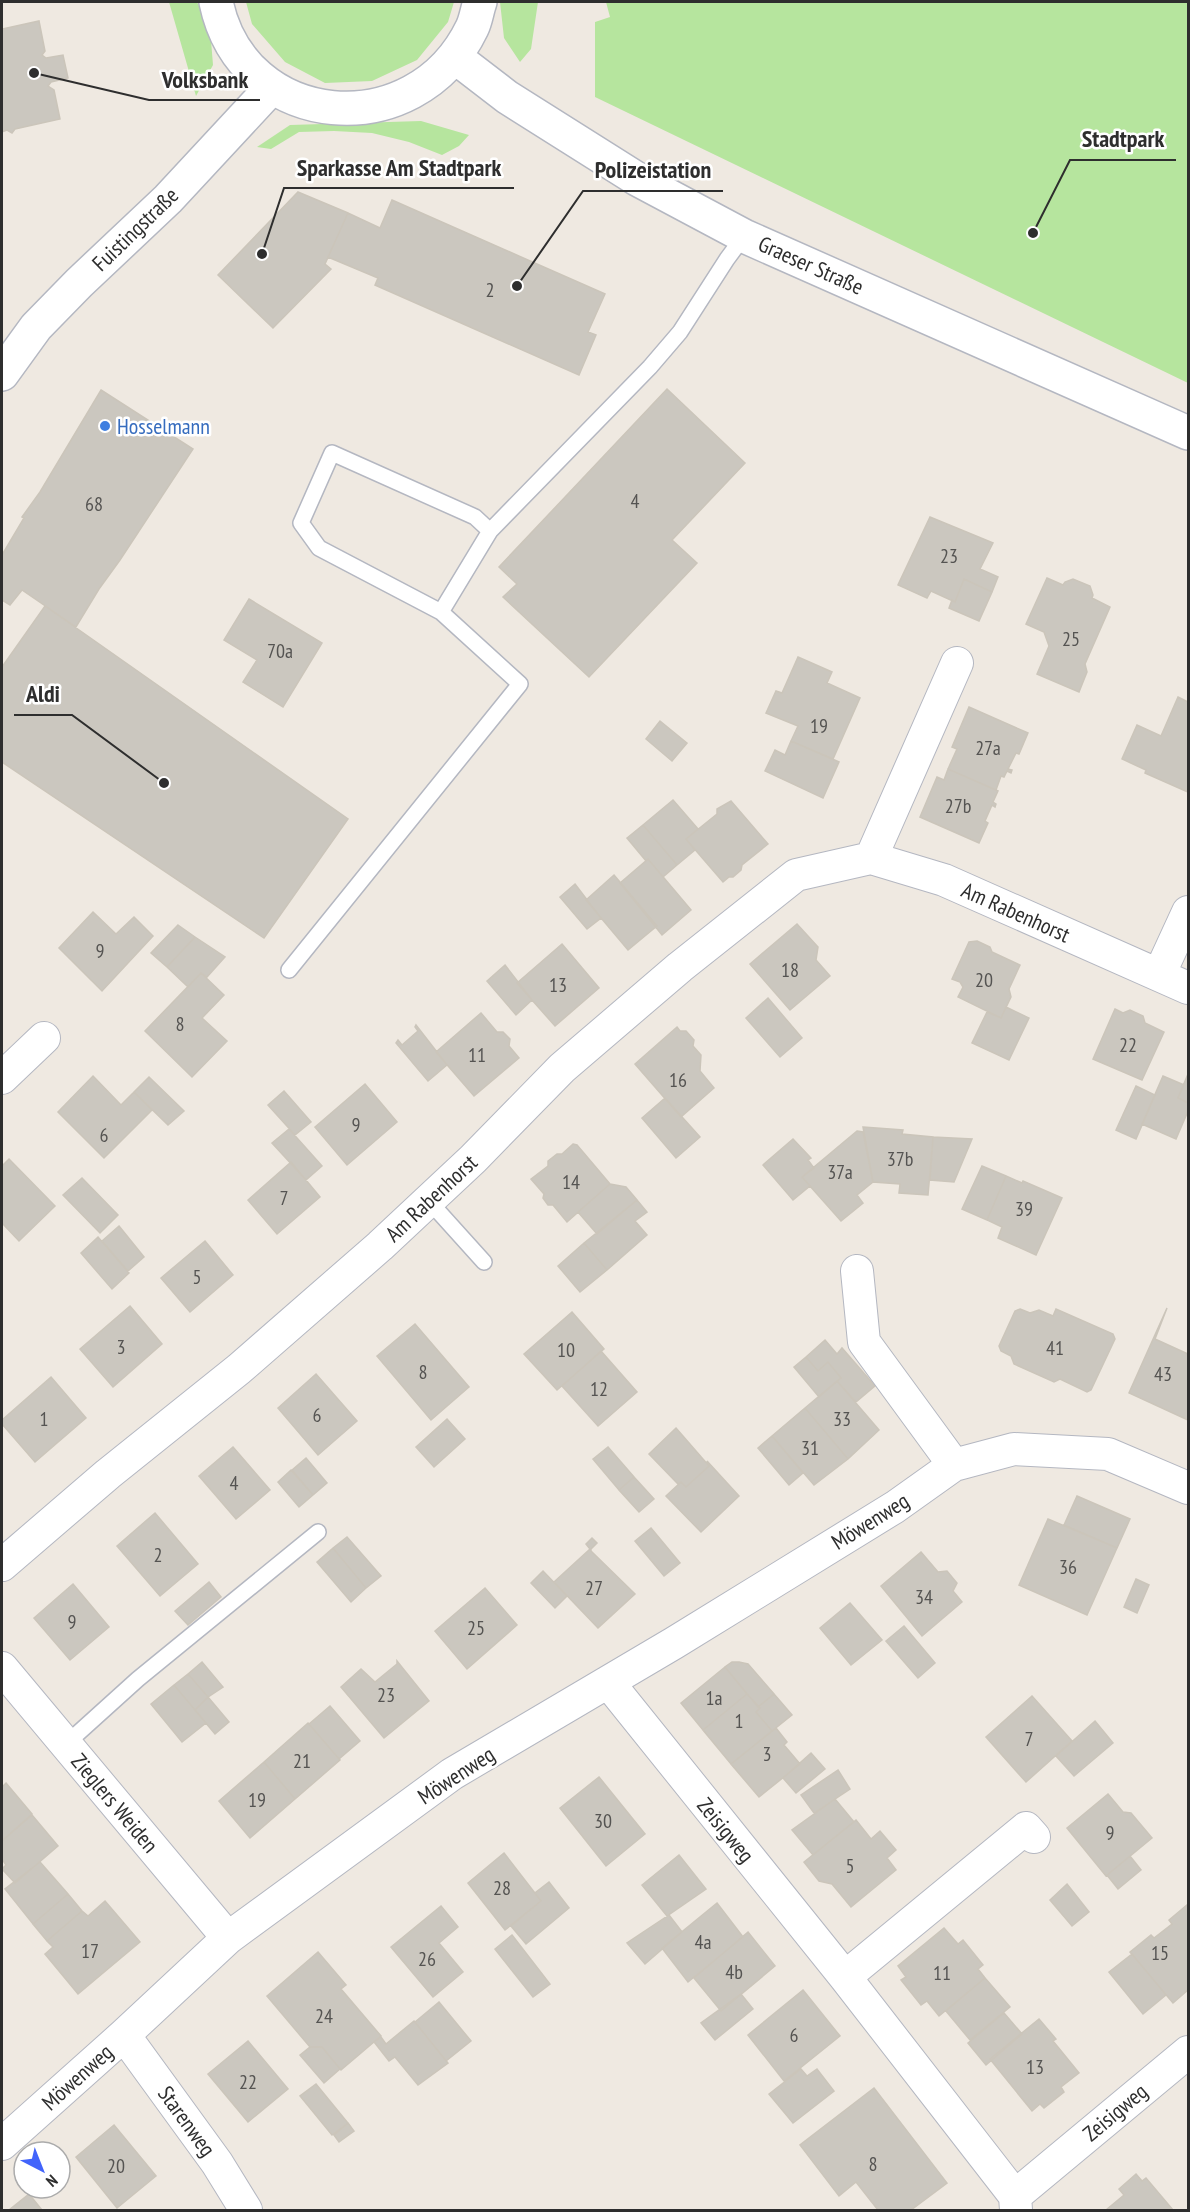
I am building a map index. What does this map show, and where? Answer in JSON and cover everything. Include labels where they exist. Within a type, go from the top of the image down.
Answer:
[{"type":"main road","points":[[216,2],[227,36],[247,64],[272,87],[303,102],[335,109],[369,108],[402,98],[431,81],[455,57],[473,26],[480,2]]},
{"type":"main road","name":"Graeser Straße","points":[[455,57],[507,97],[637,179],[744,236],[1188,433]]},
{"type":"main road","name":"Fuistingstraße","points":[[2,374],[36,327],[168,199],[272,87]]},
{"type":"street","points":[[871,858],[957,663]]},
{"type":"street","name":"Am Rabenhorst","points":[[2,1564],[108,1474],[239,1368],[429,1201],[562,1068],[680,967],[796,875],[871,858],[944,880],[1188,988]]},
{"type":"street","points":[[1159,975],[1188,912]]},
{"type":"street","points":[[2,1078],[44,1038]]},
{"type":"street","points":[[857,1271],[864,1342],[954,1464]]},
{"type":"street","name":"Möwenweg","points":[[2,2144],[228,1938],[452,1774],[895,1507],[954,1464],[1014,1449],[1108,1454],[1188,1488]]},
{"type":"street","name":"Zieglers Weiden","points":[[2,1668],[228,1938]]},
{"type":"street","name":"Zeisigweg","points":[[608,1682],[844,1977],[1015,2203],[1188,2052]]},
{"type":"street","points":[[844,1977],[1026,1828],[1034,1837]]},
{"type":"street","name":"Starenweg","points":[[124,2035],[217,2163],[246,2211]]},
{"type":"lane","points":[[441,612],[490,531],[650,367],[680,332],[744,236]]},
{"type":"lane","points":[[289,970],[520,684],[441,612],[319,548],[301,523],[332,453],[475,517],[490,531]]},
{"type":"lane","points":[[429,1201],[484,1262]]},
{"type":"lane","points":[[66,1744],[138,1679],[318,1532]]},
{"type":"green space","points":[[169,2],[197,2],[210,28],[213,65],[196,96]]},
{"type":"green space","points":[[246,2],[454,2],[448,22],[417,60],[372,81],[325,83],[285,62],[252,24]]},
{"type":"green space","points":[[500,2],[538,2],[531,49],[520,62],[504,38]]},
{"type":"green space","points":[[606,2],[1188,2],[1188,383],[595,97],[595,22],[610,17]]},
{"type":"green space","points":[[421,121],[469,135],[459,146],[442,155],[409,142],[372,133],[334,131],[299,132],[271,149],[257,147],[290,125]]},
{"type":"building","points":[[39,21],[45,51],[42,55],[46,58],[63,55],[68,78],[51,82],[48,86],[54,90],[60,119],[15,129],[12,133],[7,130],[2,132],[2,29]]},
{"type":"building","points":[[298,192],[348,213],[325,264],[331,269],[273,328],[218,275]]},
{"type":"building","points":[[392,200],[605,294],[588,332],[596,335],[579,375],[375,285],[378,278],[328,257],[348,213],[380,228]]},
{"type":"building","points":[[667,389],[745,463],[672,540],[697,563],[589,677],[503,597],[517,584],[499,567]]},
{"type":"building","points":[[101,390],[193,449],[76,627],[22,590],[10,605],[2,600],[2,555],[24,518],[22,517],[40,492]]},
{"type":"building","points":[[930,517],[993,543],[980,569],[998,577],[992,592],[964,579],[955,602],[931,591],[927,598],[898,585]]},
{"type":"building","points":[[1047,578],[1063,585],[1073,579],[1090,586],[1092,598],[1110,607],[1085,664],[1087,672],[1079,692],[1037,674],[1049,646],[1044,632],[1026,624]]},
{"type":"building","points":[[964,579],[992,592],[979,621],[949,608],[952,600],[955,602]]},
{"type":"building","points":[[249,599],[322,643],[283,707],[243,682],[257,660],[224,640]]},
{"type":"building","points":[[45,606],[348,819],[264,938],[2,762],[2,667]]},
{"type":"building","points":[[798,657],[832,672],[827,683],[860,698],[833,759],[791,741],[798,726],[766,713],[776,691],[782,693]]},
{"type":"building","points":[[1178,697],[1188,702],[1188,792],[1145,773],[1146,770],[1122,759],[1137,725],[1161,736]]},
{"type":"building","points":[[969,707],[1028,733],[1019,754],[1016,753],[1008,769],[1012,770],[1011,773],[1007,771],[1004,777],[1001,776],[996,790],[948,769],[957,749],[952,747]]},
{"type":"building","points":[[660,721],[687,743],[672,761],[646,739]]},
{"type":"building","points":[[791,741],[839,762],[823,798],[765,771],[775,750],[785,755]]},
{"type":"building","points":[[948,769],[998,791],[993,802],[996,804],[995,807],[992,805],[985,821],[988,823],[979,843],[920,817],[937,777],[944,780]]},
{"type":"building","points":[[673,800],[698,829],[686,839],[695,850],[677,865],[643,825]]},
{"type":"building","points":[[731,801],[768,844],[742,865],[741,870],[733,877],[723,882],[686,839],[717,814],[717,809]]},
{"type":"building","points":[[643,825],[677,865],[663,877],[627,838]]},
{"type":"building","points":[[648,859],[691,910],[662,935],[620,883]]},
{"type":"building","points":[[614,875],[657,926],[628,950],[586,900]]},
{"type":"building","points":[[575,884],[601,918],[587,929],[560,897]]},
{"type":"building","points":[[93,912],[116,934],[134,917],[153,936],[102,991],[59,948]]},
{"type":"building","points":[[797,924],[818,947],[816,960],[830,976],[790,1010],[750,964]]},
{"type":"building","points":[[178,925],[195,937],[167,967],[151,953]]},
{"type":"building","points":[[195,937],[225,957],[207,977],[201,973],[188,987],[167,967]]},
{"type":"building","points":[[977,941],[990,947],[992,952],[1020,965],[1009,989],[1011,997],[1001,1018],[958,997],[963,987],[960,982],[952,979],[969,942]]},
{"type":"building","points":[[562,944],[599,988],[555,1026],[517,983]]},
{"type":"building","points":[[505,965],[532,1000],[516,1015],[487,981]]},
{"type":"building","points":[[201,973],[224,995],[202,1018],[227,1041],[192,1077],[145,1031]]},
{"type":"building","points":[[768,998],[802,1038],[780,1057],[746,1018]]},
{"type":"building","points":[[1006,1007],[1029,1018],[1009,1060],[972,1043],[987,1012],[1001,1018]]},
{"type":"building","points":[[1115,1009],[1123,1013],[1130,1010],[1143,1016],[1145,1023],[1164,1032],[1142,1080],[1093,1059]]},
{"type":"building","points":[[481,1013],[497,1032],[503,1032],[510,1039],[509,1046],[519,1058],[474,1096],[436,1052]]},
{"type":"building","points":[[416,1025],[447,1065],[428,1081],[396,1043],[398,1040],[402,1045],[418,1031]]},
{"type":"building","points":[[677,1027],[680,1031],[686,1031],[694,1040],[693,1046],[701,1055],[700,1071],[714,1088],[681,1117],[635,1064]]},
{"type":"building","points":[[1188,1074],[1188,1103],[1178,1098]]},
{"type":"building","points":[[93,1076],[121,1105],[134,1092],[152,1110],[104,1158],[58,1112]]},
{"type":"building","points":[[1163,1076],[1184,1085],[1178,1098],[1188,1103],[1188,1111],[1176,1139],[1142,1124]]},
{"type":"building","points":[[149,1077],[184,1111],[168,1125],[134,1092]]},
{"type":"building","points":[[365,1084],[397,1122],[347,1165],[315,1127]]},
{"type":"building","points":[[1136,1086],[1155,1095],[1136,1139],[1116,1130]]},
{"type":"building","points":[[284,1091],[311,1122],[295,1135],[268,1105]]},
{"type":"building","points":[[665,1098],[700,1137],[676,1158],[642,1118]]},
{"type":"building","points":[[863,1127],[903,1130],[902,1134],[933,1137],[928,1195],[899,1193],[900,1184],[873,1182]]},
{"type":"building","points":[[289,1129],[322,1166],[306,1180],[272,1143]]},
{"type":"building","points":[[857,1131],[863,1132],[873,1182],[857,1195],[863,1203],[841,1221],[802,1177]]},
{"type":"building","points":[[933,1137],[972,1139],[954,1182],[930,1180]]},
{"type":"building","points":[[793,1139],[811,1158],[808,1160],[814,1168],[802,1177],[810,1186],[793,1200],[763,1165]]},
{"type":"building","points":[[573,1144],[577,1145],[610,1184],[567,1222],[553,1205],[548,1205],[543,1198],[544,1194],[531,1179],[548,1166],[548,1161],[557,1154],[562,1154]]},
{"type":"building","points":[[9,1159],[55,1206],[19,1241],[2,1223],[2,1166]]},
{"type":"building","points":[[291,1162],[320,1197],[277,1234],[248,1200]]},
{"type":"building","points":[[982,1166],[1006,1176],[987,1220],[962,1209]]},
{"type":"building","points":[[1006,1176],[1062,1198],[1036,1255],[998,1238],[1002,1227],[987,1220]]},
{"type":"building","points":[[82,1178],[118,1215],[100,1233],[63,1195]]},
{"type":"building","points":[[610,1184],[626,1187],[637,1200],[597,1234],[578,1212]]},
{"type":"building","points":[[637,1200],[647,1212],[635,1221],[647,1235],[607,1270],[584,1243]]},
{"type":"building","points":[[119,1226],[144,1257],[128,1271],[102,1241]]},
{"type":"building","points":[[98,1237],[129,1273],[112,1289],[81,1253]]},
{"type":"building","points":[[205,1241],[233,1275],[190,1312],[161,1278]]},
{"type":"building","points":[[584,1243],[607,1270],[580,1292],[558,1266]]},
{"type":"building","points":[[130,1306],[162,1344],[113,1387],[80,1349]]},
{"type":"building","points":[[1167,1308],[1155,1339],[1188,1354],[1188,1420],[1129,1393]]},
{"type":"building","points":[[1020,1309],[1030,1313],[1039,1310],[1053,1316],[1056,1309],[1113,1334],[1115,1339],[1091,1390],[1087,1392],[1060,1379],[1054,1382],[1014,1364],[1011,1356],[1001,1351],[999,1346],[1015,1311]]},
{"type":"building","points":[[572,1312],[604,1349],[557,1390],[524,1354]]},
{"type":"building","points":[[415,1324],[469,1387],[431,1420],[377,1356]]},
{"type":"building","points":[[825,1340],[837,1354],[842,1348],[875,1386],[856,1402],[837,1381],[841,1378],[828,1362],[818,1371],[806,1357]]},
{"type":"building","points":[[601,1351],[637,1392],[598,1426],[562,1386]]},
{"type":"building","points":[[806,1357],[818,1371],[828,1362],[841,1378],[819,1397],[794,1367]]},
{"type":"building","points":[[316,1374],[357,1421],[318,1455],[278,1408]]},
{"type":"building","points":[[51,1377],[86,1418],[35,1462],[2,1424],[2,1420]]},
{"type":"building","points":[[837,1381],[879,1430],[848,1459],[805,1408]]},
{"type":"building","points":[[805,1408],[848,1459],[814,1485],[772,1436]]},
{"type":"building","points":[[447,1419],[465,1439],[434,1467],[416,1447]]},
{"type":"building","points":[[676,1428],[709,1466],[686,1487],[681,1482],[678,1484],[649,1454]]},
{"type":"building","points":[[772,1436],[803,1473],[789,1485],[758,1448]]},
{"type":"building","points":[[233,1447],[270,1490],[236,1519],[199,1476]]},
{"type":"building","points":[[608,1447],[634,1477],[619,1490],[593,1459]]},
{"type":"building","points":[[306,1458],[327,1483],[313,1495],[292,1470]]},
{"type":"building","points":[[707,1461],[739,1496],[701,1532],[666,1496],[681,1482],[686,1487],[709,1466]]},
{"type":"building","points":[[291,1470],[313,1495],[299,1507],[278,1482]]},
{"type":"building","points":[[634,1477],[654,1499],[639,1512],[619,1490]]},
{"type":"building","points":[[1077,1496],[1130,1519],[1117,1548],[1064,1525]]},
{"type":"building","points":[[155,1513],[198,1564],[160,1596],[117,1546]]},
{"type":"building","points":[[1048,1519],[1117,1548],[1087,1615],[1019,1585]]},
{"type":"building","points":[[651,1528],[680,1563],[664,1576],[635,1541]]},
{"type":"building","points":[[347,1537],[381,1576],[366,1588],[333,1548]]},
{"type":"building","points":[[592,1538],[597,1543],[591,1551],[635,1594],[598,1628],[554,1582],[590,1549],[586,1544]]},
{"type":"building","points":[[333,1548],[366,1588],[351,1602],[317,1562]]},
{"type":"building","points":[[921,1552],[938,1572],[947,1571],[957,1583],[953,1591],[962,1602],[922,1636],[881,1586]]},
{"type":"building","points":[[543,1571],[567,1596],[555,1608],[531,1583]]},
{"type":"building","points":[[1136,1579],[1149,1585],[1137,1613],[1124,1607]]},
{"type":"building","points":[[209,1582],[221,1597],[188,1625],[175,1611]]},
{"type":"building","points":[[73,1584],[109,1627],[70,1660],[34,1618]]},
{"type":"building","points":[[485,1588],[517,1625],[467,1669],[435,1631]]},
{"type":"building","points":[[850,1603],[882,1640],[851,1665],[820,1628]]},
{"type":"building","points":[[904,1626],[935,1663],[918,1678],[886,1641]]},
{"type":"building","points":[[397,1661],[429,1701],[384,1738],[341,1687],[361,1669],[375,1682],[397,1664]]},
{"type":"building","points":[[202,1662],[223,1687],[208,1697],[188,1674]]},
{"type":"building","points":[[732,1662],[748,1664],[774,1694],[758,1707],[725,1667]]},
{"type":"building","points":[[725,1667],[747,1694],[703,1730],[681,1703]]},
{"type":"building","points":[[188,1674],[208,1697],[195,1710],[174,1685]]},
{"type":"building","points":[[174,1685],[206,1723],[182,1742],[151,1704]]},
{"type":"building","points":[[747,1694],[760,1708],[756,1712],[772,1731],[731,1764],[703,1730]]},
{"type":"building","points":[[774,1694],[792,1715],[772,1731],[756,1712],[760,1708],[758,1707]]},
{"type":"building","points":[[1032,1696],[1072,1741],[1026,1782],[986,1737]]},
{"type":"building","points":[[208,1697],[229,1722],[215,1734],[195,1710]]},
{"type":"building","points":[[330,1706],[360,1741],[339,1759],[309,1724]]},
{"type":"building","points":[[1095,1721],[1113,1743],[1074,1776],[1056,1756]]},
{"type":"building","points":[[308,1723],[340,1760],[295,1799],[264,1762]]},
{"type":"building","points":[[776,1728],[787,1742],[784,1745],[800,1764],[759,1797],[731,1764]]},
{"type":"building","points":[[811,1753],[825,1769],[796,1793],[783,1778]]},
{"type":"building","points":[[264,1762],[295,1799],[250,1838],[219,1801]]},
{"type":"building","points":[[838,1770],[850,1789],[814,1813],[801,1795]]},
{"type":"building","points":[[599,1777],[645,1834],[606,1866],[560,1808]]},
{"type":"building","points":[[6,1783],[32,1814],[2,1841],[2,1787]]},
{"type":"building","points":[[1108,1794],[1123,1812],[1131,1813],[1152,1838],[1106,1876],[1067,1828]]},
{"type":"building","points":[[835,1799],[854,1822],[813,1855],[792,1830]]},
{"type":"building","points":[[32,1815],[58,1846],[15,1883],[2,1869],[6,1865],[2,1859],[2,1841]]},
{"type":"building","points":[[856,1820],[871,1839],[880,1831],[896,1850],[887,1858],[896,1870],[851,1907],[832,1884],[819,1881],[804,1862]]},
{"type":"building","points":[[504,1853],[541,1901],[505,1930],[468,1883]]},
{"type":"building","points":[[679,1855],[706,1889],[667,1916],[642,1885]]},
{"type":"building","points":[[1130,1856],[1141,1870],[1118,1889],[1107,1875]]},
{"type":"building","points":[[40,1862],[68,1894],[33,1924],[5,1889]]},
{"type":"building","points":[[549,1882],[569,1908],[526,1944],[511,1926],[541,1901],[535,1893]]},
{"type":"building","points":[[1067,1884],[1089,1912],[1072,1926],[1050,1900]]},
{"type":"building","points":[[68,1894],[82,1911],[47,1941],[33,1924]]},
{"type":"building","points":[[105,1901],[140,1942],[78,1994],[45,1954],[53,1947],[47,1941],[82,1911],[88,1916]]},
{"type":"building","points":[[717,1903],[743,1937],[688,1982],[662,1948]]},
{"type":"building","points":[[1188,1904],[1188,1990],[1173,2003],[1130,1952],[1151,1935],[1154,1938],[1172,1924],[1169,1920]]},
{"type":"building","points":[[441,1906],[458,1927],[439,1943],[463,1972],[433,1997],[391,1947]]},
{"type":"building","points":[[669,1915],[682,1932],[645,1964],[627,1943]]},
{"type":"building","points":[[944,1928],[958,1944],[963,1940],[983,1965],[978,1969],[985,1978],[939,2016],[927,2001],[921,2005],[901,1980],[906,1977],[898,1966]]},
{"type":"building","points":[[748,1932],[775,1966],[721,2011],[694,1978]]},
{"type":"building","points":[[512,1935],[550,1984],[533,1997],[495,1949]]},
{"type":"building","points":[[318,1952],[346,1985],[341,1989],[381,2036],[341,2070],[322,2047],[310,2047],[267,1996]]},
{"type":"building","points":[[1132,1954],[1166,1995],[1143,2014],[1109,1972]]},
{"type":"building","points":[[985,1978],[1010,2007],[970,2040],[946,2011]]},
{"type":"building","points":[[803,1990],[840,2036],[784,2081],[748,2035]]},
{"type":"building","points":[[741,1994],[753,2009],[715,2040],[701,2023]]},
{"type":"building","points":[[439,2002],[471,2041],[446,2061],[415,2022]]},
{"type":"building","points":[[1004,2013],[1022,2034],[986,2065],[968,2043]]},
{"type":"building","points":[[1039,2019],[1056,2039],[1053,2041],[1079,2073],[1061,2087],[1064,2092],[1044,2108],[1040,2104],[1032,2111],[990,2059]]},
{"type":"building","points":[[414,2021],[448,2063],[418,2085],[395,2057],[389,2061],[374,2042],[381,2037],[386,2044]]},
{"type":"building","points":[[248,2041],[288,2089],[248,2122],[208,2074]]},
{"type":"building","points":[[310,2047],[322,2047],[340,2069],[324,2083],[300,2055]]},
{"type":"building","points":[[801,2069],[807,2076],[817,2069],[834,2091],[793,2123],[769,2094]]},
{"type":"building","points":[[316,2084],[348,2123],[332,2135],[300,2096]]},
{"type":"building","points":[[874,2088],[947,2183],[911,2210],[878,2210],[856,2182],[839,2196],[800,2145]]},
{"type":"building","points":[[348,2123],[354,2131],[339,2142],[334,2135]]},
{"type":"building","points":[[114,2125],[156,2176],[117,2208],[76,2157]]},
{"type":"building","points":[[1136,2174],[1142,2181],[1146,2178],[1173,2210],[1106,2210],[1124,2195],[1119,2189]]},
{"type":"building","points":[[22,2200],[34,2200],[42,2210],[9,2210]]},
{"type":"place","name":"Volksbank","points":[[34,73]]},
{"type":"place","name":"Stadtpark","points":[[1033,233]]},
{"type":"place","name":"Sparkasse Am Stadtpark","points":[[262,254]]},
{"type":"place","name":"Polizeistation","points":[[517,286]]},
{"type":"place","name":"Hosselmann","points":[[105,426]]},
{"type":"place","name":"Aldi","points":[[164,783]]}]
